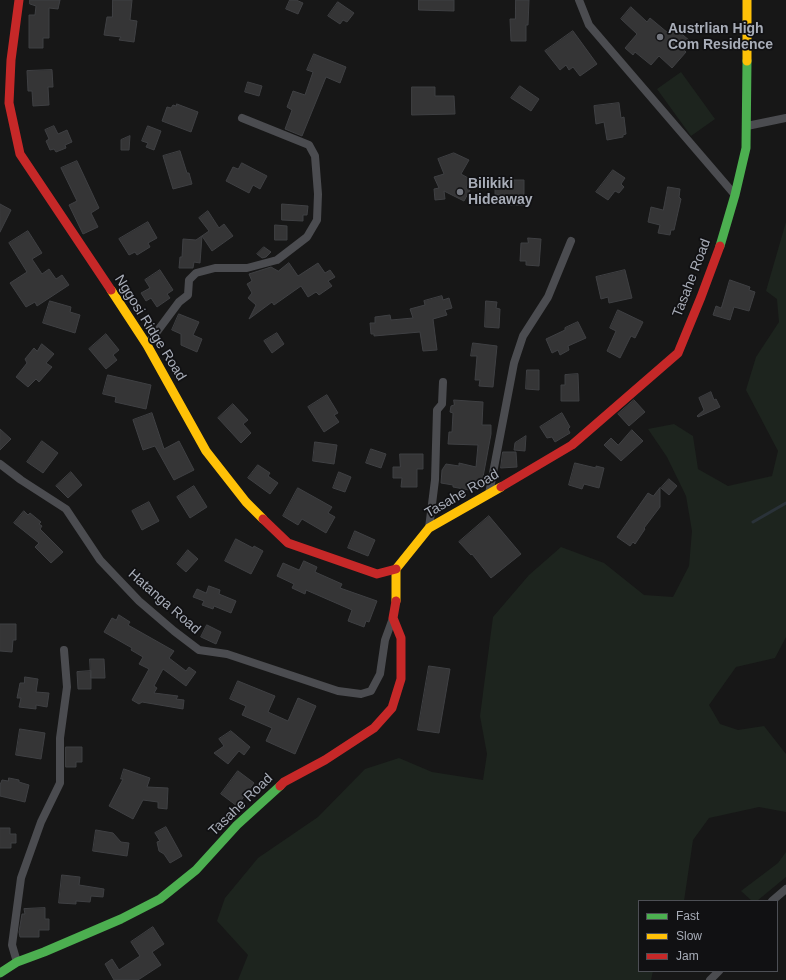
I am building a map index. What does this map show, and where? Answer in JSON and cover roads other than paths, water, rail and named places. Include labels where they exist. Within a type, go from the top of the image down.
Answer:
[{"type":"street","name":"Nggosi Ridge Road","points":[[18,0],[11,60],[9,103],[20,154],[147,346],[206,450],[246,502],[288,543],[377,574],[396,568]]},
{"type":"street","points":[[579,0],[589,25],[735,195]]},
{"type":"street","name":"Tasahe Road","points":[[396,568],[429,528],[461,511],[572,445],[678,353],[702,297],[723,237],[746,148],[747,0]]},
{"type":"street","points":[[147,346],[179,302],[188,294],[189,280],[196,273],[215,268],[247,268],[277,260],[307,237],[317,220],[318,194],[315,156],[309,146],[242,118]]},
{"type":"street","points":[[747,126],[786,118]]},
{"type":"street","points":[[489,494],[514,363],[523,336],[548,297],[571,241]]},
{"type":"street","points":[[429,528],[435,480],[437,410],[442,404],[443,382]]},
{"type":"street","name":"Hatanga Road","points":[[0,464],[21,480],[66,509],[100,560],[139,601],[199,650],[226,654],[338,691],[361,694],[370,691],[380,674],[385,640],[392,618]]},
{"type":"street","points":[[392,618],[397,597],[396,568]]},
{"type":"street","name":"Tasahe Road","points":[[0,973],[17,962],[121,919],[160,899],[196,870],[237,825],[284,782],[325,760],[374,728],[392,708],[401,679],[401,638],[392,618]]},
{"type":"street","points":[[17,962],[12,945],[21,878],[42,822],[60,783],[60,738],[67,687],[64,650]]},
{"type":"street","points":[[773,900],[786,889]]},
{"type":"street","points":[[710,980],[718,972]]},
{"type":"waterway","points":[[753,522],[786,503]]},
{"type":"place","name":"Austrlian High Com Residence","points":[[660,37]]},
{"type":"place","name":"Bilikiki Hideaway","points":[[460,192]]}]
